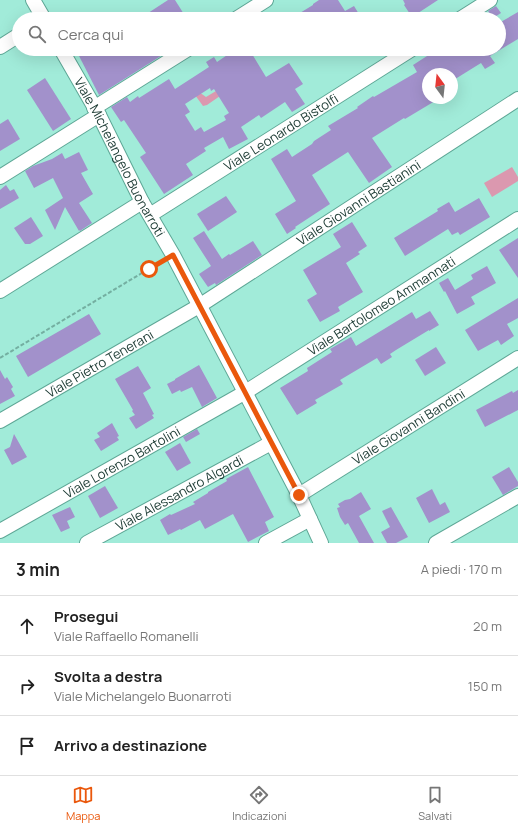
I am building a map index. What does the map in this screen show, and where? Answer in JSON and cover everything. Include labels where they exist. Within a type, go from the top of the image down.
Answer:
[{"type":"street","points":[[33,0],[40,12]]},
{"type":"street","points":[[247,12],[266,0]]},
{"type":"street","points":[[471,12],[490,0]]},
{"type":"street","points":[[0,47],[12,39]]},
{"type":"street","name":"Viale Michelangelo Buonarroti","points":[[65,56],[97,112],[142,202],[173,255],[244,393],[299,495],[321,543]]},
{"type":"street","points":[[0,177],[178,56]]},
{"type":"street","name":"Viale Leonardo Bistolfi","points":[[150,215],[401,56]]},
{"type":"street","name":"Viale Giovanni Bastianini","points":[[199,306],[518,99]]},
{"type":"street","points":[[0,291],[142,202]]},
{"type":"street","name":"Viale Bartolomeo Ammannati","points":[[244,393],[518,219]]},
{"type":"street","name":"Viale Pietro Tenerani","points":[[0,422],[199,306]]},
{"type":"street","name":"Viale Giovanni Bandini","points":[[299,495],[518,358]]},
{"type":"street","name":"Viale Lorenzo Bartolini","points":[[0,531],[244,393]]},
{"type":"street","name":"Viale Alessandro Algardi","points":[[87,543],[271,442]]},
{"type":"street","points":[[436,543],[518,496]]},
{"type":"street","points":[[266,543],[310,520]]},
{"type":"path","points":[[0,358],[173,255]]},
{"type":"shaded area","points":[[216,91],[220,96],[203,106],[195,95],[199,92],[206,97]]},
{"type":"shaded area","points":[[512,167],[518,177],[518,181],[492,197],[484,183]]},
{"type":"building","points":[[168,0],[175,0],[183,12],[150,12]]},
{"type":"building","points":[[319,0],[338,0],[345,11],[354,6],[358,12],[302,12]]},
{"type":"building","points":[[403,0],[438,0],[420,12],[409,12],[404,5]]},
{"type":"building","points":[[496,6],[500,12],[489,12],[488,11]]},
{"type":"building","points":[[518,12],[518,39],[506,46],[506,19]]},
{"type":"building","points":[[79,56],[161,56],[99,95]]},
{"type":"building","points":[[226,56],[253,56],[266,77],[289,63],[303,84],[295,89],[305,104],[292,112],[285,102],[261,118],[259,115],[241,127],[248,139],[229,149],[223,137],[204,148],[206,151],[186,164],[193,175],[164,194],[140,157],[146,153],[124,120],[121,122],[111,107],[127,97],[130,102],[138,96],[139,98],[169,79],[175,89],[209,67],[206,62],[214,57],[217,62]],"holes":[[[210,88],[211,91],[214,89],[229,113],[224,116],[226,120],[204,132],[201,127],[195,131],[185,115],[190,112],[185,104]]]},
{"type":"building","points":[[427,56],[490,56],[495,63],[485,69],[481,63],[458,77],[458,68],[422,68],[422,104],[430,104],[372,138],[392,167],[369,183],[348,152],[312,175],[330,204],[287,234],[275,214],[296,201],[271,159],[287,149],[292,157],[331,130],[328,126],[358,108],[357,107],[373,96],[374,97],[417,72],[413,65]]},
{"type":"building","points":[[45,78],[71,119],[53,131],[27,90]]},
{"type":"building","points":[[8,119],[20,139],[0,151],[0,124]]},
{"type":"building","points":[[79,152],[88,170],[81,173],[93,194],[79,203],[92,223],[79,231],[65,207],[55,230],[45,210],[63,198],[53,178],[34,188],[25,171],[62,153],[65,159]]},
{"type":"building","points":[[6,185],[10,191],[14,189],[19,198],[0,209],[0,190]]},
{"type":"building","points":[[226,196],[237,212],[208,231],[197,214]]},
{"type":"building","points":[[479,198],[490,217],[460,235],[458,232],[452,235],[448,229],[405,256],[394,238],[438,211],[437,209],[449,202],[455,212]]},
{"type":"building","points":[[31,217],[43,236],[30,244],[25,244],[14,228]]},
{"type":"building","points":[[352,222],[367,246],[358,252],[360,254],[346,263],[363,292],[338,307],[340,311],[320,322],[307,300],[317,294],[303,270],[341,247],[333,234]]},
{"type":"building","points":[[204,231],[222,259],[253,241],[262,255],[216,285],[215,283],[208,287],[199,274],[211,266],[193,238]]},
{"type":"building","points":[[518,238],[518,278],[499,250]]},
{"type":"building","points":[[487,266],[496,283],[471,297],[475,304],[457,314],[439,283],[448,278],[455,290],[473,279],[471,275]]},
{"type":"building","points":[[518,298],[518,318],[507,324],[514,336],[501,345],[498,340],[478,351],[465,330]]},
{"type":"building","points":[[430,311],[439,325],[390,354],[392,357],[381,364],[377,358],[340,380],[343,384],[315,400],[317,403],[297,415],[280,388],[308,371],[307,368],[332,352],[330,349],[351,337],[356,346],[412,312],[416,319]]},
{"type":"building","points":[[89,314],[101,334],[28,377],[16,356]]},
{"type":"building","points":[[436,347],[446,363],[425,376],[415,360]]},
{"type":"building","points":[[199,365],[217,398],[202,407],[192,387],[172,394],[167,384]]},
{"type":"building","points":[[138,366],[151,388],[143,393],[154,414],[152,415],[154,418],[136,429],[129,418],[135,415],[132,411],[133,410],[115,379]]},
{"type":"building","points":[[0,370],[5,379],[7,377],[13,387],[11,389],[15,396],[0,404]]},
{"type":"building","points":[[518,390],[518,410],[485,427],[476,410],[512,391],[513,393]]},
{"type":"building","points":[[112,423],[119,436],[117,437],[119,440],[101,451],[94,440],[100,437],[97,433]]},
{"type":"building","points":[[197,429],[200,434],[186,442],[183,437]]},
{"type":"building","points":[[14,434],[27,457],[12,465],[4,450],[10,447]]},
{"type":"building","points":[[180,443],[191,463],[177,471],[165,452]]},
{"type":"building","points":[[248,467],[274,517],[265,522],[269,531],[248,542],[233,514],[205,529],[200,520],[168,535],[160,520],[170,514],[171,515],[195,504],[193,502],[227,481],[226,479]]},
{"type":"building","points":[[509,467],[518,482],[518,486],[503,495],[492,477]]},
{"type":"building","points":[[105,486],[118,508],[100,518],[88,496]]},
{"type":"building","points":[[432,489],[440,505],[445,502],[450,512],[429,523],[416,498]]},
{"type":"building","points":[[361,492],[371,509],[359,516],[374,543],[359,543],[348,523],[345,525],[337,508],[340,507],[338,504]]},
{"type":"building","points":[[70,507],[75,517],[67,521],[70,528],[61,532],[52,515]]},
{"type":"building","points":[[391,507],[408,537],[396,543],[387,543],[381,532],[390,527],[382,511]]},
{"type":"route","points":[[149,269],[173,255],[244,393],[299,495]]}]
